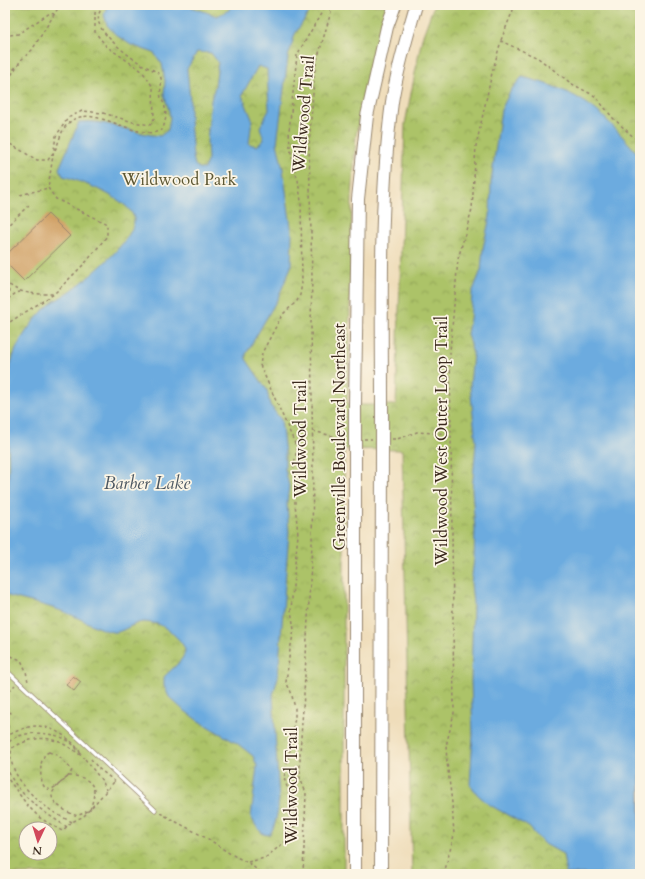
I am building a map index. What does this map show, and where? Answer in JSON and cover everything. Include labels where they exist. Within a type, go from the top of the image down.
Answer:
[{"type":"highway","name":"Greenville Boulevard Northeast","points":[[355,874],[355,405],[358,199],[367,116],[387,27],[395,5]]},
{"type":"highway","points":[[381,874],[383,204],[392,101],[404,45],[416,5]]},
{"type":"lane","points":[[5,669],[155,810]]},
{"type":"path","points":[[5,85],[21,60],[32,50],[60,5]]},
{"type":"path","points":[[5,326],[54,294],[87,261],[107,236],[107,224],[56,199],[48,188],[56,136],[68,118],[82,111],[103,113],[133,122],[150,125],[154,119],[153,87],[142,71],[106,46],[95,32],[95,13],[98,5]]},
{"type":"path","points":[[5,141],[37,160],[48,160],[54,152],[65,128],[72,120],[80,117],[89,117],[113,122],[144,132],[156,134],[162,130],[166,118],[164,104],[161,98],[161,78],[158,74],[119,48],[102,30],[98,23],[102,5]]},
{"type":"path","points":[[248,862],[265,858],[286,841],[293,830],[296,819],[294,807],[284,778],[295,717],[295,708],[286,682],[294,630],[291,610],[294,563],[298,535],[294,465],[297,448],[260,365],[262,353],[282,315],[297,301],[300,295],[302,282],[301,201],[298,180],[290,147],[290,124],[297,55],[326,5]]},
{"type":"path","name":"Wildwood Trail","points":[[303,874],[306,793],[300,778],[300,752],[312,551],[313,465],[311,324],[312,277],[309,146],[315,67],[333,5]]},
{"type":"path","name":"Wildwood West Outer Loop Trail","points":[[444,874],[454,835],[446,746],[454,714],[450,351],[458,259],[472,209],[476,146],[492,73],[501,41],[515,5]]},
{"type":"path","points":[[5,38],[10,35],[18,34],[50,13],[54,14]]},
{"type":"path","points":[[501,41],[538,58],[572,84],[595,96],[612,118],[640,143]]},
{"type":"path","points":[[5,78],[18,66]]},
{"type":"path","points":[[20,195],[48,188]]},
{"type":"path","points":[[5,228],[30,204]]},
{"type":"path","points":[[5,281],[27,294],[54,294]]},
{"type":"path","points":[[5,304],[9,294],[8,284]]},
{"type":"path","points":[[7,299],[16,292],[22,292]]},
{"type":"path","points":[[5,695],[21,683]]},
{"type":"path","points":[[5,713],[7,710],[9,712],[5,719],[6,727],[9,729],[5,731]]},
{"type":"path","points":[[5,737],[37,726],[58,732],[69,739],[84,758]]},
{"type":"path","points":[[5,753],[8,742],[14,738],[30,733],[48,733],[63,738],[72,743],[104,782],[107,791]]},
{"type":"path","points":[[72,822],[47,808],[32,795],[16,772],[10,755],[12,748],[20,744],[33,739],[47,738],[62,742],[84,758]]},
{"type":"path","points":[[49,752],[54,753],[59,756],[72,770],[65,780],[52,789],[48,790],[45,788],[41,765],[45,754],[49,752]]},
{"type":"path","points":[[5,761],[11,779],[21,792],[38,808],[67,827]]},
{"type":"path","points":[[5,775],[28,806],[40,818],[62,831],[72,822],[84,816],[114,782]]},
{"type":"path","points":[[69,776],[83,777],[93,787],[94,792],[90,810],[82,814],[75,815],[57,806],[52,796],[54,791],[69,776]]},
{"type":"green space","name":"Wildwood Park","points":[[5,5],[388,5],[371,62],[356,135],[352,197],[347,401],[348,405],[396,405],[405,124],[422,38],[434,5],[640,5],[640,874],[412,874],[402,450],[344,449],[344,874],[5,874]]},
{"type":"water","name":"Barber Lake","points":[[107,5],[186,5],[217,16],[229,10],[231,5],[314,5],[295,34],[288,57],[277,143],[283,169],[292,234],[291,267],[278,298],[246,354],[246,359],[267,390],[270,405],[281,420],[285,453],[285,469],[289,486],[287,503],[289,532],[278,677],[273,695],[279,800],[274,827],[269,835],[263,834],[251,817],[257,766],[253,756],[238,744],[197,720],[169,697],[164,686],[164,677],[179,662],[185,651],[182,643],[174,635],[166,628],[158,624],[145,622],[134,624],[119,631],[112,632],[59,610],[5,595],[5,526],[7,520],[9,463],[5,402],[6,384],[13,357],[26,332],[43,311],[86,279],[109,259],[119,248],[133,227],[134,218],[124,204],[92,186],[63,176],[59,169],[79,122],[100,123],[139,133],[160,136],[168,130],[170,118],[164,94],[165,81],[162,64],[154,53],[131,45],[116,35],[107,25],[104,15]],"holes":[[[197,52],[211,53],[218,62],[215,86],[211,100],[207,141],[208,159],[204,169],[200,169],[195,165],[190,120],[190,99],[187,69]],[[258,66],[267,69],[269,110],[260,127],[264,140],[257,146],[249,144],[252,119],[242,95]]]},
{"type":"water","points":[[522,77],[559,89],[592,107],[617,130],[640,156],[640,874],[566,874],[563,854],[543,843],[529,827],[488,804],[477,794],[470,784],[473,735],[471,682],[473,604],[471,583],[474,559],[475,529],[472,490],[476,443],[470,386],[473,354],[467,334],[472,293],[481,270],[483,248],[490,216],[491,182],[501,110],[511,90]]},
{"type":"building","points":[[48,214],[70,236],[24,281],[5,262],[5,256]]},
{"type":"building","points":[[73,676],[81,682],[74,691],[66,685]]}]
